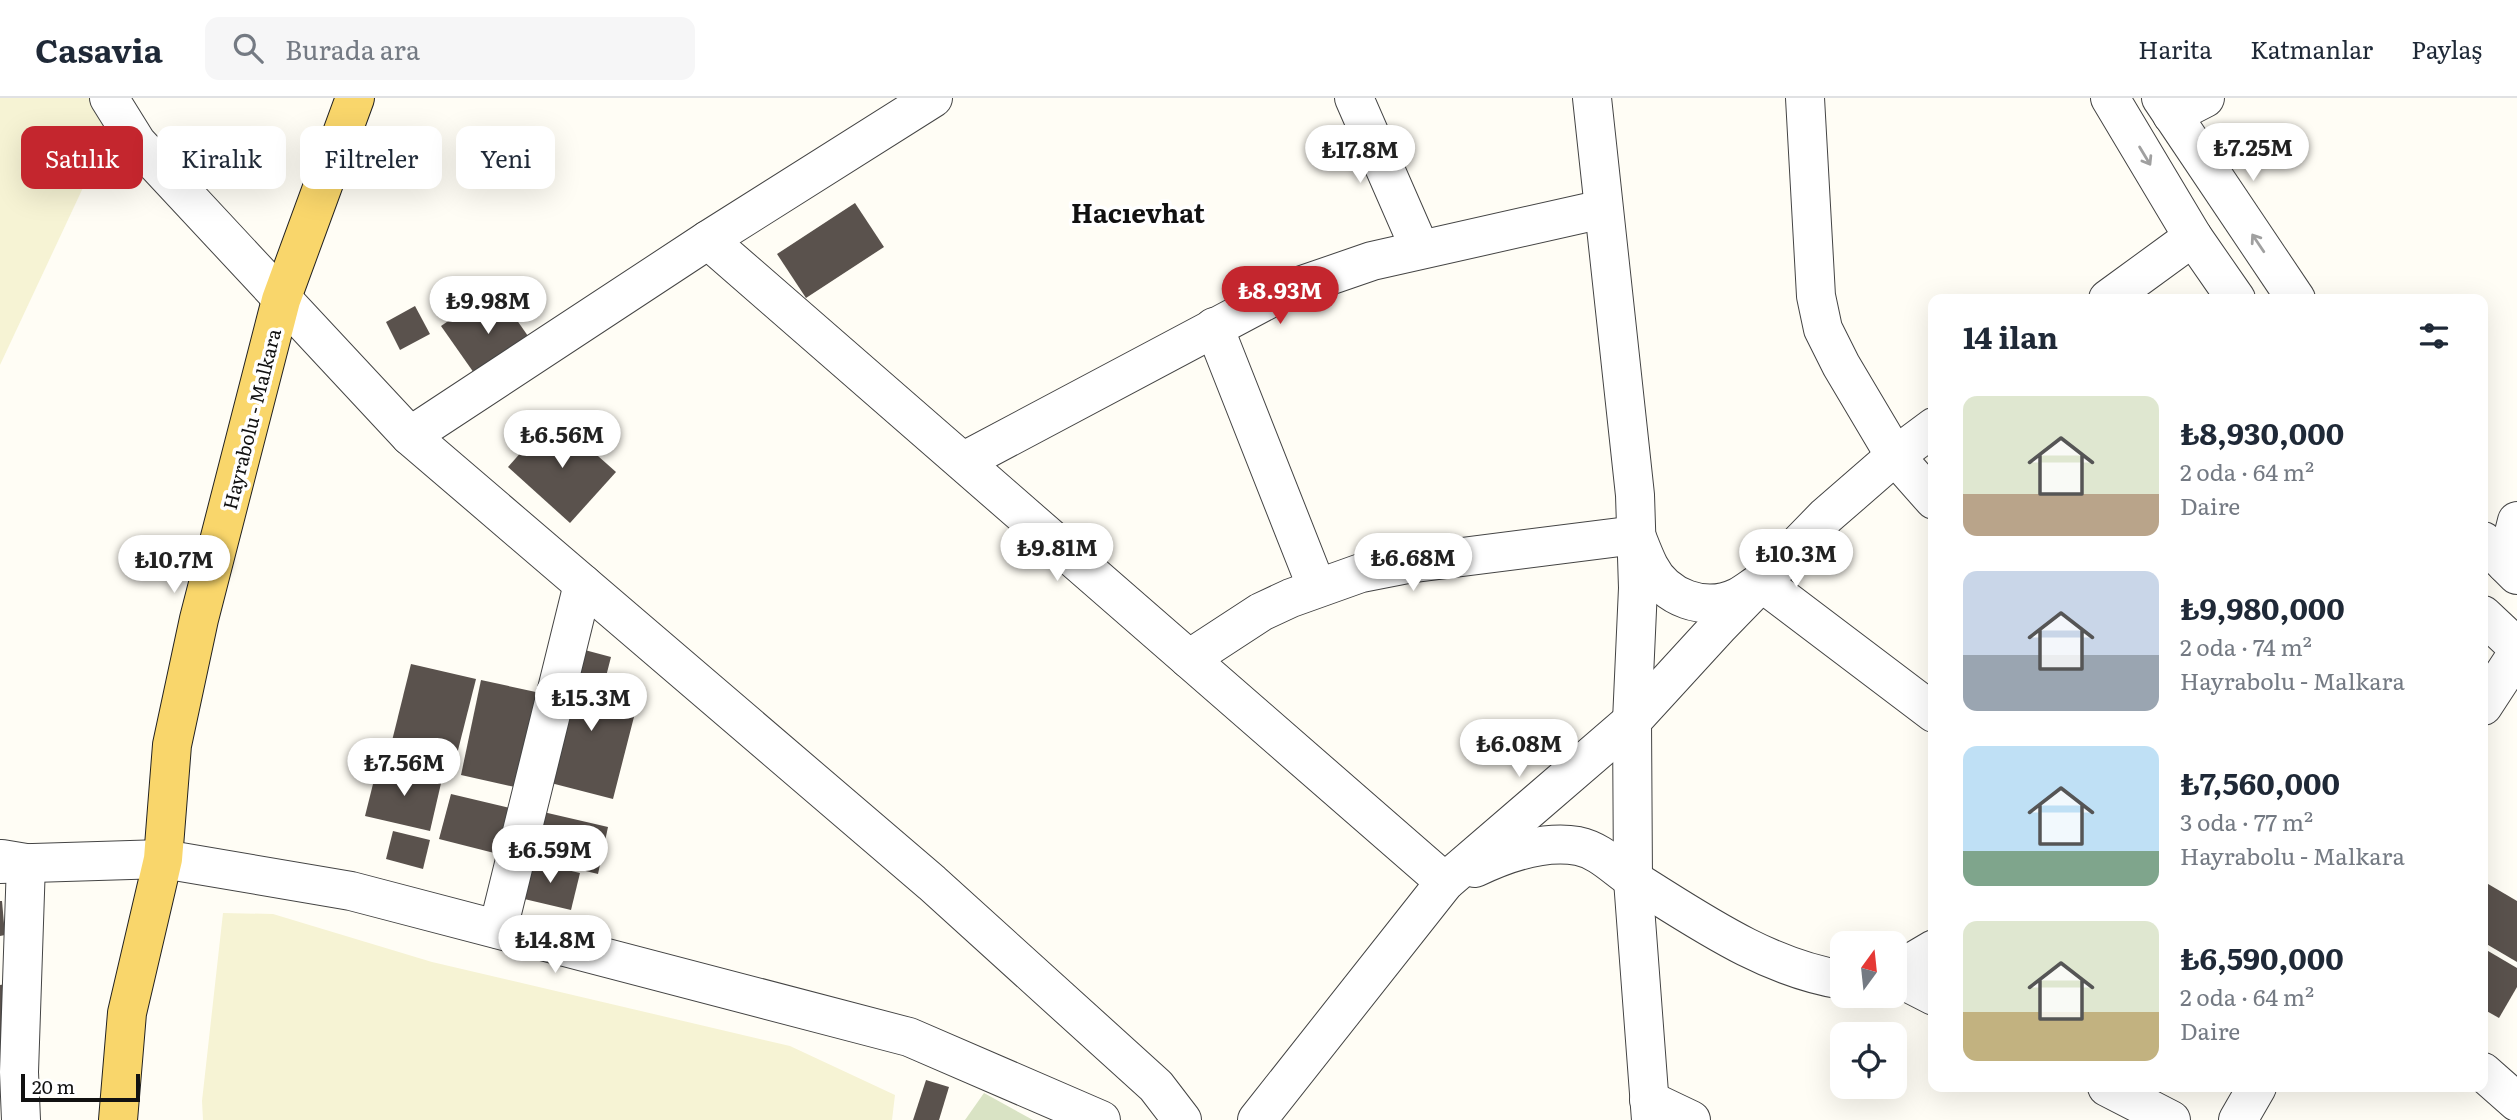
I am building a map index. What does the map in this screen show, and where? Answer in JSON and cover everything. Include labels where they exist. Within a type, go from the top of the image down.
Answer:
[{"type":"main road","name":"Hayrabolu - Malkara","points":[[118,1120],[127,1013],[163,859],[174,732],[199,619],[281,300],[355,98]]},
{"type":"street","points":[[109,98],[137,143],[410,436],[932,883],[1156,1086],[1182,1120]]},
{"type":"street","points":[[410,436],[708,240],[933,98]]},
{"type":"street","points":[[1354,98],[1420,249]]},
{"type":"street","points":[[1592,98],[1635,495],[1638,588],[1632,721],[1633,880],[1650,1110],[1691,1120]]},
{"type":"street","points":[[1805,98],[1816,296],[1823,329],[1895,456],[1928,493]]},
{"type":"street","points":[[2110,98],[2193,237],[2233,294]]},
{"type":"street","points":[[2205,98],[2166,106],[2293,294]]},
{"type":"street","points":[[964,461],[1282,292],[1372,261],[1603,209]]},
{"type":"street","points":[[2115,294],[2193,237]]},
{"type":"street","points":[[708,240],[1445,882]]},
{"type":"street","points":[[1214,327],[1317,588]]},
{"type":"street","points":[[1257,1120],[1445,882],[1632,721],[1826,516],[1895,456],[1928,431]]},
{"type":"street","points":[[2502,560],[2517,522]]},
{"type":"street","points":[[1636,535],[1649,567],[1666,588],[1686,600],[1713,604],[1736,597],[1761,582]]},
{"type":"street","points":[[1189,659],[1261,612],[1361,573],[1407,564],[1636,535]]},
{"type":"street","points":[[1761,582],[1928,708]]},
{"type":"street","points":[[498,929],[583,584]]},
{"type":"street","points":[[2488,620],[2517,647]]},
{"type":"street","points":[[2488,698],[2517,654]]},
{"type":"street","points":[[1445,882],[1518,851],[1559,845],[1594,850],[1633,880],[1753,950],[1788,966],[1830,979]]},
{"type":"street","points":[[21,1120],[9,1073],[12,959],[9,862],[163,859],[351,891],[909,1037],[1101,1120]]},
{"type":"street","points":[[1908,966],[1928,953]]},
{"type":"street","points":[[1908,981],[1928,993]]},
{"type":"street","points":[[2488,1076],[2517,1102]]},
{"type":"street","points":[[2117,1092],[2171,1120]]},
{"type":"street","points":[[2238,1120],[2254,1092]]},
{"type":"shaded area","points":[[0,98],[125,98],[112,126],[21,126],[21,189],[82,189],[0,365]]},
{"type":"shaded area","points":[[223,913],[273,914],[432,962],[790,1046],[895,1095],[892,1120],[203,1120],[202,1101]]},
{"type":"green space","points":[[984,1093],[1033,1120],[965,1120]]},
{"type":"building","points":[[855,203],[884,247],[806,298],[777,254]]},
{"type":"building","points":[[495,289],[535,346],[481,383],[441,326]]},
{"type":"building","points":[[415,306],[430,334],[400,350],[386,322]]},
{"type":"building","points":[[553,416],[616,472],[570,523],[508,467]]},
{"type":"building","points":[[581,649],[611,657],[600,700],[636,709],[613,799],[547,782]]},
{"type":"building","points":[[411,664],[476,679],[454,766],[390,749]]},
{"type":"building","points":[[481,680],[545,694],[524,789],[461,775]]},
{"type":"building","points":[[378,764],[442,779],[430,831],[365,816]]},
{"type":"building","points":[[451,794],[518,810],[506,856],[439,839]]},
{"type":"building","points":[[539,811],[608,827],[598,874],[528,857]]},
{"type":"building","points":[[393,831],[430,840],[423,869],[386,859]]},
{"type":"building","points":[[529,861],[580,873],[571,910],[520,898]]},
{"type":"building","points":[[2488,884],[2517,901],[2517,962],[2488,945]]},
{"type":"building","points":[[0,901],[5,935],[0,936]]},
{"type":"building","points":[[2488,951],[2517,968],[2517,987],[2499,1018],[2488,1012]]},
{"type":"building","points":[[6,984],[12,1042],[0,1043],[0,985]]},
{"type":"building","points":[[926,1080],[949,1087],[939,1120],[913,1120]]},
{"type":"district","name":"Hacıevhat","points":[[1138,211]]}]
